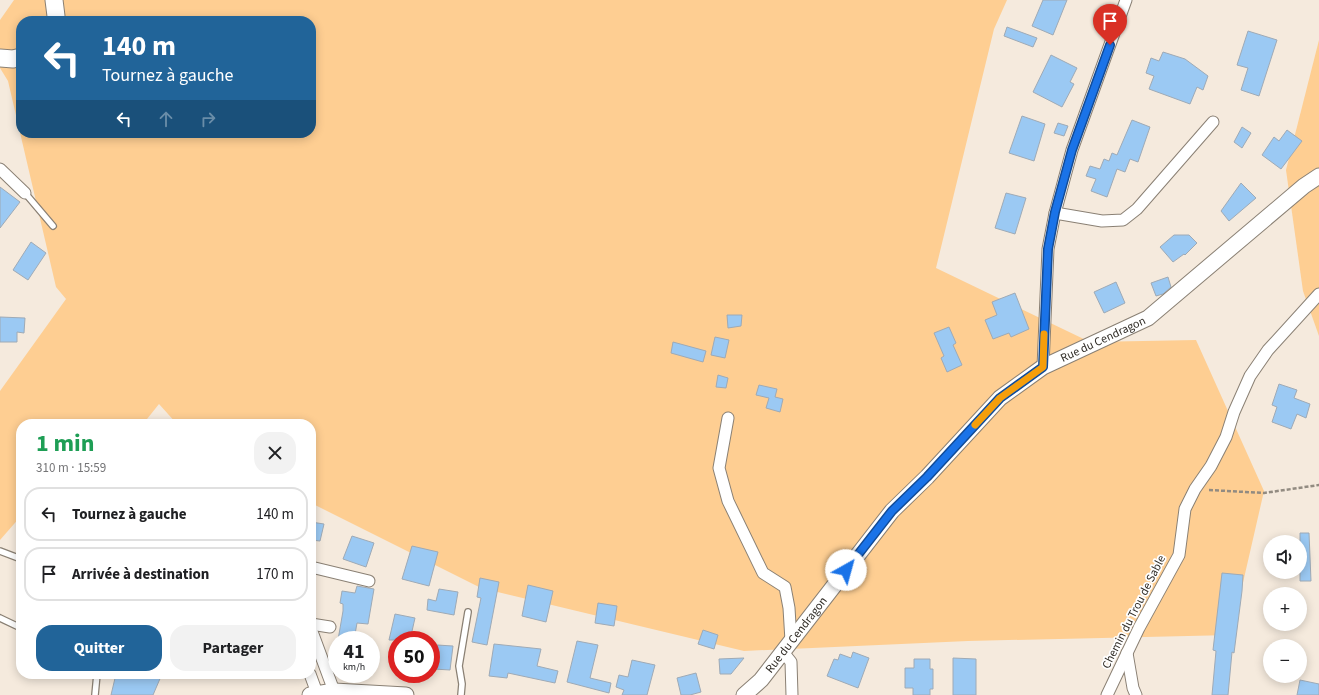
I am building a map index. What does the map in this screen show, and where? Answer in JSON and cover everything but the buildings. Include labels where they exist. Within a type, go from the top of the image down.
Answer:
[{"type":"main road","points":[[55,1],[56,16]]},
{"type":"main road","points":[[0,58],[16,58]]},
{"type":"main road","name":"Rue du Cendragon","points":[[744,695],[761,680],[892,511],[927,477],[1000,398],[1043,367],[1148,318],[1304,186],[1319,176]]},
{"type":"main road","points":[[313,694],[334,691],[406,695]]},
{"type":"street","points":[[1043,367],[1048,249],[1055,212],[1072,150],[1126,0]]},
{"type":"street","points":[[1055,212],[1102,221],[1123,220],[1137,209],[1213,122]]},
{"type":"street","points":[[0,169],[26,193]]},
{"type":"street","name":"Chemin du Trou de Sable","points":[[1107,695],[1127,653],[1179,555],[1185,509],[1195,489],[1211,466],[1226,437],[1234,412],[1250,376],[1268,350],[1319,294]]},
{"type":"street","points":[[728,418],[719,468],[728,501],[763,573],[785,586],[789,608],[787,646],[791,662],[792,695]]},
{"type":"street","points":[[316,568],[369,581]]},
{"type":"street","points":[[316,625],[330,627]]},
{"type":"street","points":[[316,642],[334,691]]},
{"type":"street","points":[[1127,653],[1133,688],[1136,695]]},
{"type":"street","points":[[311,679],[313,694]]},
{"type":"lane","points":[[26,193],[54,226]]},
{"type":"lane","points":[[0,551],[16,557]]},
{"type":"lane","points":[[461,695],[462,684],[459,666],[468,612]]},
{"type":"lane","points":[[0,618],[16,626]]},
{"type":"lane","points":[[95,695],[97,679]]},
{"type":"path","points":[[1195,489],[1264,493],[1319,486]]},
{"type":"shaded area","points":[[14,0],[1007,0],[994,29],[936,268],[1090,342],[1196,340],[1264,491],[1231,635],[968,641],[744,651],[481,588],[316,506],[316,419],[172,419],[159,404],[147,419],[16,419],[16,522],[0,540],[0,391],[66,299],[56,287],[21,138],[316,138],[316,16],[16,16],[16,115],[8,81],[0,68],[0,20]]},
{"type":"shaded area","points":[[1319,40],[1319,336],[1303,291],[1286,170]]},
{"type":"slow traffic","points":[[975,425],[1000,398],[1043,367],[1044,334]]},
{"type":"route","points":[[846,570],[892,511],[927,477],[1000,398],[1043,367],[1048,249],[1055,212],[1072,150],[1110,45]]}]
